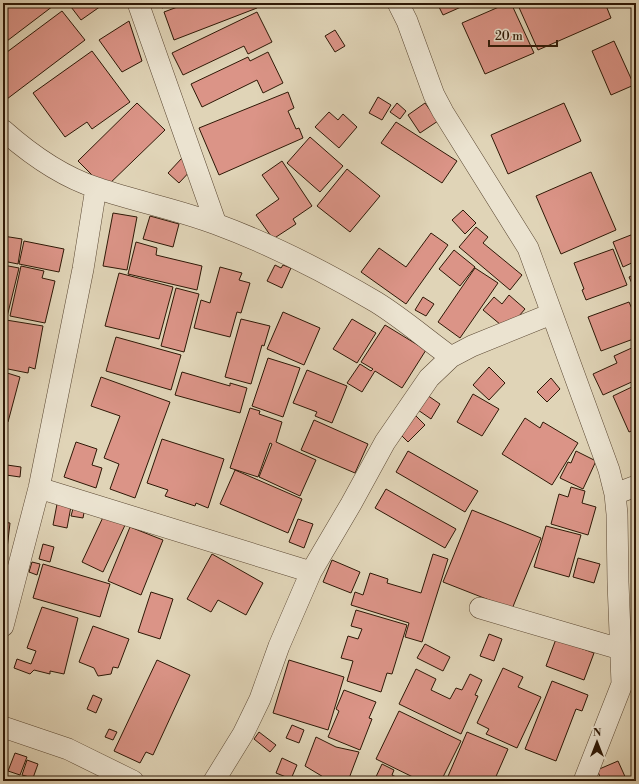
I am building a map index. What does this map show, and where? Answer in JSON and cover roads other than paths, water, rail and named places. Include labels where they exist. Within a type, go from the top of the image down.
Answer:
[{"type":"street","points":[[138,3],[216,224]]},
{"type":"street","points":[[398,3],[407,21],[434,95],[443,112],[528,248],[609,470],[615,494],[617,514],[620,649],[629,689],[584,781]]},
{"type":"street","points":[[3,130],[30,152],[62,172],[96,188],[166,207],[216,224],[336,280],[377,303],[451,357]]},
{"type":"street","points":[[3,626],[39,488],[83,269],[96,188]]},
{"type":"street","points":[[214,781],[243,734],[260,699],[279,646],[311,572],[385,442],[429,378],[451,357],[472,346],[551,314]]},
{"type":"street","points":[[615,494],[636,486]]},
{"type":"street","points":[[39,488],[311,572]]},
{"type":"street","points":[[480,608],[620,649]]},
{"type":"street","points":[[3,727],[68,749],[126,779]]}]
